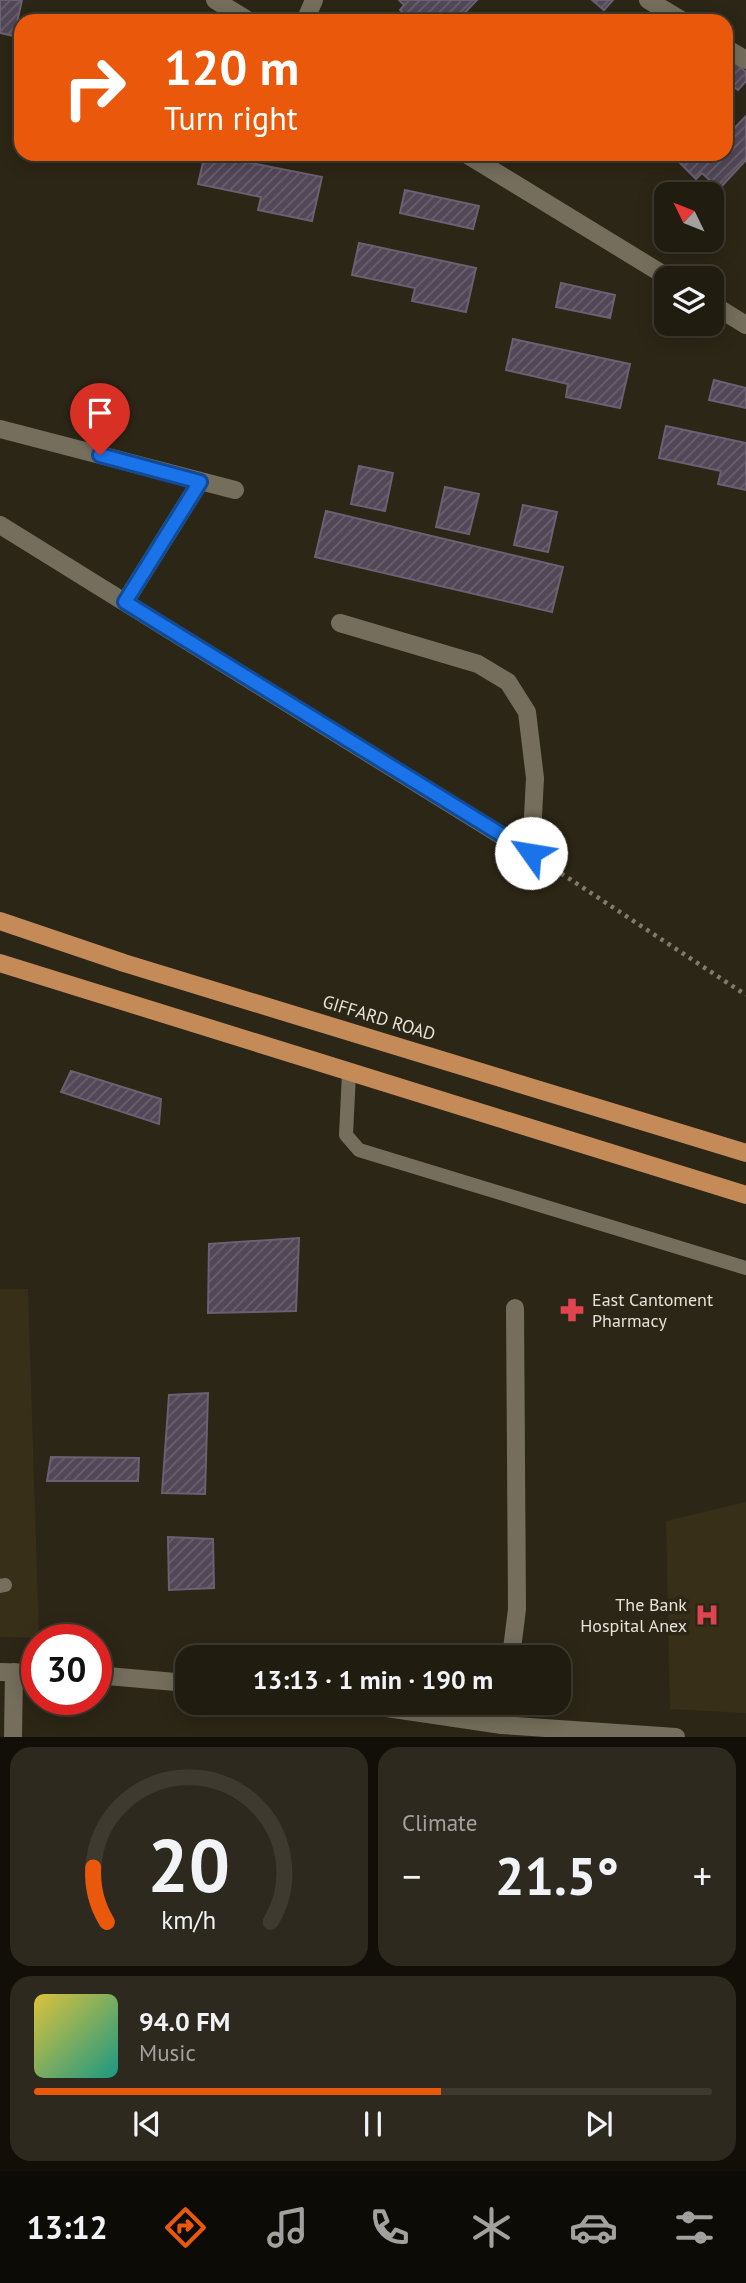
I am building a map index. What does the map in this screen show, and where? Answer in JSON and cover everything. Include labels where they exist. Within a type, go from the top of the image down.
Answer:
[{"type":"main road","name":"GIFFARD ROAD","points":[[0,921],[124,963],[746,1153]]},
{"type":"main road","points":[[0,963],[746,1195]]},
{"type":"street","points":[[215,0],[238,14]]},
{"type":"street","points":[[648,0],[671,14]]},
{"type":"street","points":[[477,161],[654,269]]},
{"type":"street","points":[[724,311],[746,325]]},
{"type":"street","points":[[0,429],[235,490]]},
{"type":"street","points":[[125,602],[200,482]]},
{"type":"street","points":[[0,525],[531,853],[535,778],[527,712],[508,682],[478,664],[340,623]]},
{"type":"street","points":[[512,1645],[517,1609],[515,1308]]},
{"type":"street","points":[[7,1672],[13,1737]]},
{"type":"street","points":[[112,1676],[175,1682]]},
{"type":"street","points":[[434,1715],[502,1725],[676,1737]]},
{"type":"street","points":[[502,1725],[503,1715]]},
{"type":"lane","points":[[349,1073],[346,1135],[359,1150],[746,1268]]},
{"type":"path","points":[[531,853],[746,995]]},
{"type":"shaded area","points":[[0,1289],[28,1289],[39,1624],[21,1624],[21,1638],[0,1637]]},
{"type":"shaded area","name":"The Bank Hospital Anex","points":[[746,1502],[746,1713],[670,1709],[666,1521]]},
{"type":"building","points":[[0,0],[22,0],[19,14],[14,14],[14,36],[0,33]]},
{"type":"building","points":[[399,0],[477,0],[464,14],[404,14],[400,10],[404,5]]},
{"type":"building","points":[[592,0],[613,0],[604,10]]},
{"type":"building","points":[[733,61],[746,72],[746,81],[738,90],[733,86]]},
{"type":"building","points":[[746,116],[746,160],[724,184],[712,182],[702,173],[696,179],[678,161],[733,161],[733,130]]},
{"type":"building","points":[[203,161],[241,161],[322,177],[312,221],[258,210],[261,197],[198,184]]},
{"type":"building","points":[[405,190],[479,206],[473,229],[400,213]]},
{"type":"building","points":[[359,243],[476,268],[466,312],[412,301],[415,288],[352,275]]},
{"type":"building","points":[[561,283],[615,295],[610,318],[556,307]]},
{"type":"building","points":[[513,339],[630,364],[620,408],[566,397],[568,384],[506,370]]},
{"type":"building","points":[[714,380],[746,388],[746,408],[709,400]]},
{"type":"building","points":[[666,426],[746,443],[746,490],[718,484],[721,471],[659,458]]},
{"type":"building","points":[[359,466],[393,473],[385,511],[351,504]]},
{"type":"building","points":[[445,487],[479,494],[469,534],[436,527]]},
{"type":"building","points":[[523,505],[557,512],[548,552],[514,545]]},
{"type":"building","points":[[326,511],[563,567],[552,612],[315,557]]},
{"type":"building","points":[[71,1071],[161,1099],[159,1124],[61,1092]]},
{"type":"building","points":[[299,1238],[296,1311],[208,1313],[209,1244]]},
{"type":"building","points":[[208,1393],[205,1494],[162,1493],[169,1395]]},
{"type":"building","points":[[51,1457],[139,1458],[138,1481],[47,1481]]},
{"type":"building","points":[[168,1537],[213,1539],[214,1588],[169,1590]]},
{"type":"place","name":"East Cantoment Pharmacy","points":[[572,1310]]},
{"type":"place","name":"The Bank Hospital Anex","points":[[707,1615]]},
{"type":"route","points":[[100,455],[200,482],[125,602],[531,853]]}]
